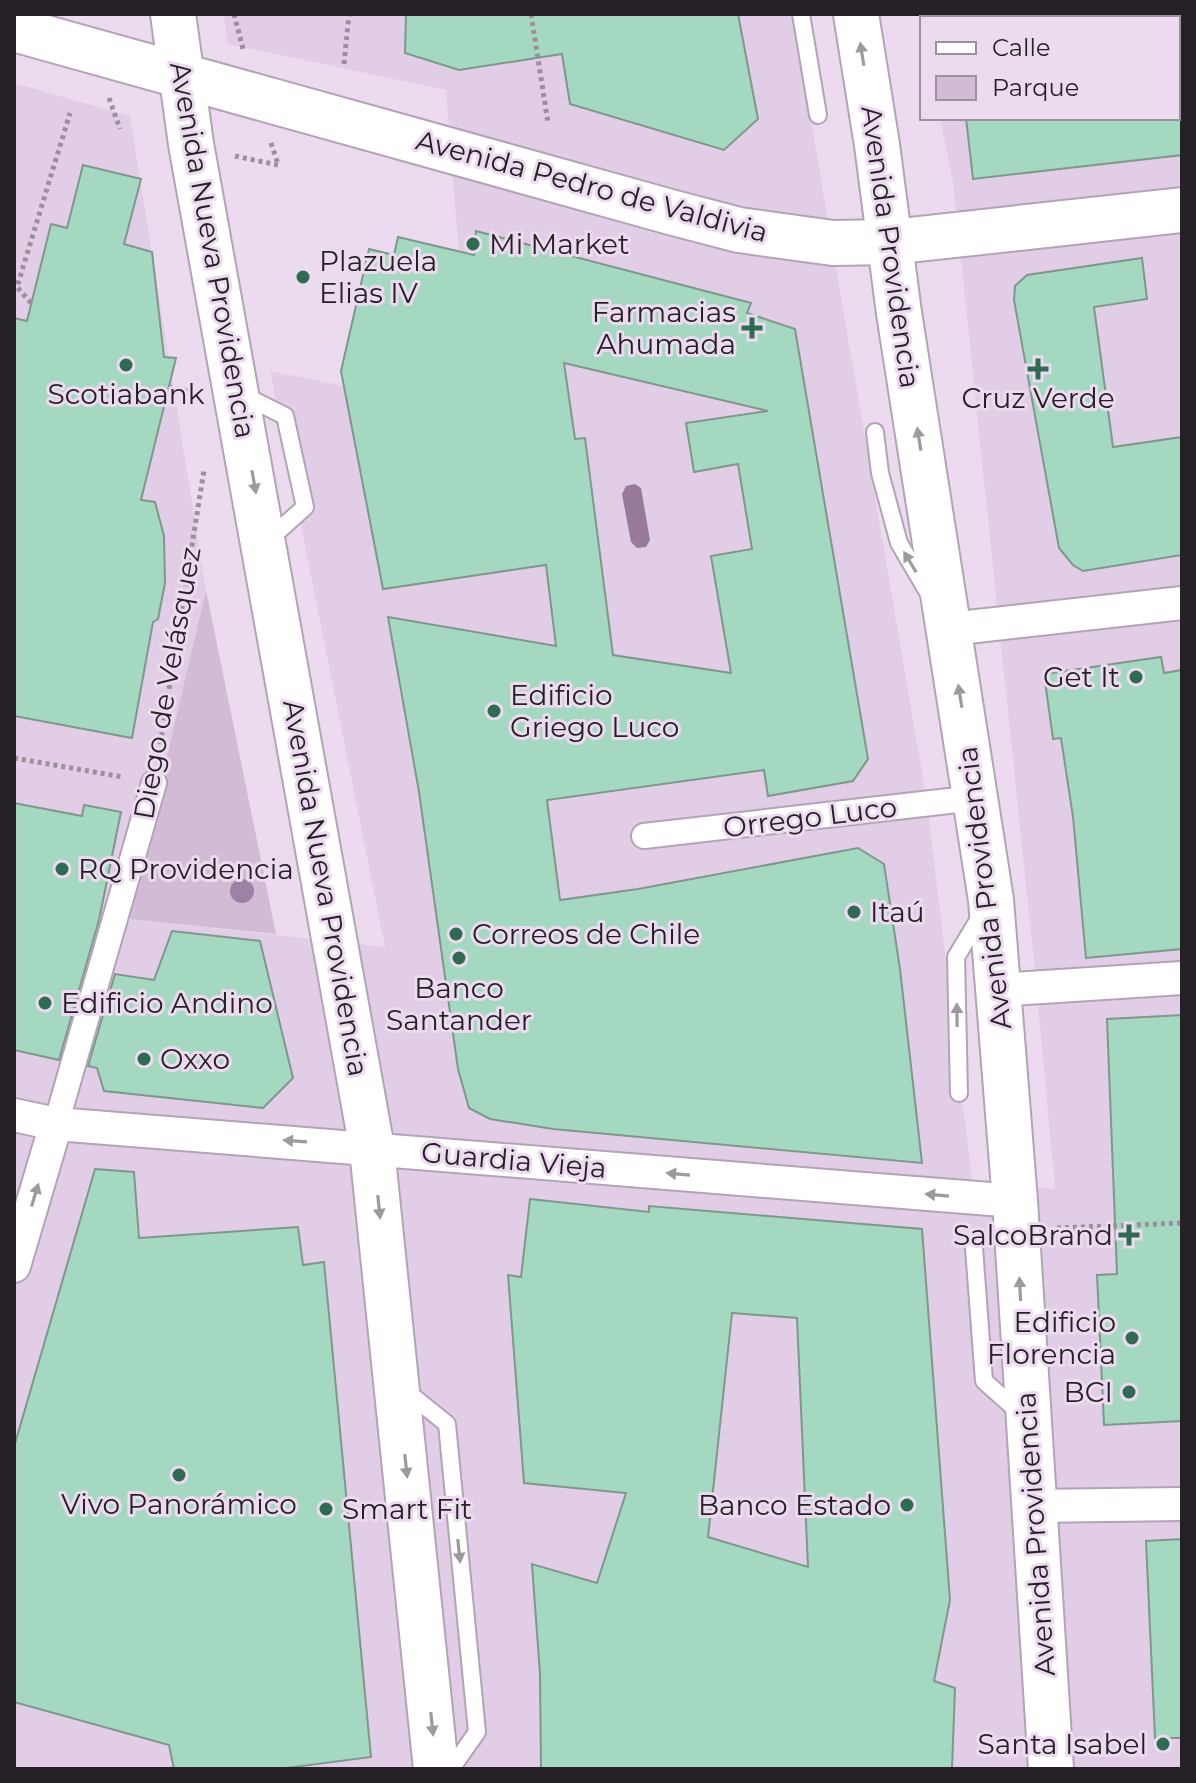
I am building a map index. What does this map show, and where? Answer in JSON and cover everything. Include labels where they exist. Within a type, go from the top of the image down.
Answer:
[{"type":"main road","name":"Avenida Nueva Providencia","points":[[173,14],[180,74],[372,1149],[436,1769]]},
{"type":"main road","name":"Avenida Providencia","points":[[856,14],[899,313],[991,900],[1015,1216],[1046,1761]]},
{"type":"main road","name":"Avenida Pedro de Valdivia","points":[[14,29],[739,230],[833,243],[891,242],[1182,210]]},
{"type":"street","points":[[950,629],[1182,603]]},
{"type":"street","name":"Diego de Velásquez","points":[[14,1266],[154,783]]},
{"type":"street","name":"Orrego Luco","points":[[644,836],[975,798]]},
{"type":"street","points":[[998,990],[1182,978]]},
{"type":"street","name":"Guardia Vieja","points":[[14,1115],[56,1124],[372,1149],[1015,1216]]},
{"type":"street","points":[[1033,1506],[1182,1504]]},
{"type":"lane","points":[[801,14],[818,115]]},
{"type":"lane","points":[[875,432],[880,473],[899,543],[950,629]]},
{"type":"lane","points":[[959,1093],[956,957],[991,900]]},
{"type":"lane","points":[[974,1248],[984,1381],[1028,1420]]},
{"type":"lane","points":[[398,1385],[447,1424],[477,1732],[451,1769]]},
{"type":"path","points":[[344,64],[349,14]]},
{"type":"path","points":[[531,14],[548,123]]},
{"type":"path","points":[[31,303],[17,287],[70,113]]},
{"type":"path","points":[[221,153],[278,165]]},
{"type":"path","points":[[191,377],[196,406]]},
{"type":"path","points":[[168,387],[193,392]]},
{"type":"path","name":"Diego de Velásquez","points":[[154,783],[206,461]]},
{"type":"path","points":[[14,758],[154,783]]},
{"type":"path","points":[[1015,1216],[1182,1223]]},
{"type":"shaded area","points":[[223,14],[793,14],[927,802],[972,1180],[1055,1189],[953,182],[940,120],[1180,120],[1180,16],[920,18],[919,14],[1182,14],[1182,1769],[14,1769],[14,83],[130,116],[206,590],[129,919],[385,947],[270,371],[471,411],[446,90],[228,44]]},
{"type":"shaded area","points":[[635,484],[641,488],[650,540],[646,547],[637,548],[631,542],[622,494],[626,486]]},
{"type":"green space","points":[[206,590],[276,934],[129,919]]},
{"type":"building","points":[[406,14],[738,14],[758,119],[724,150],[570,104],[562,54],[459,70],[405,53]]},
{"type":"building","points":[[1182,118],[1182,155],[973,179],[966,120]]},
{"type":"building","points":[[83,165],[141,179],[124,244],[152,252],[164,357],[176,358],[141,500],[155,502],[164,536],[165,583],[158,619],[153,622],[132,738],[14,716],[14,318],[27,321],[51,224],[67,228]]},
{"type":"building","points":[[476,231],[751,303],[747,313],[795,329],[868,759],[853,781],[768,796],[764,770],[547,800],[560,900],[638,889],[858,848],[884,864],[900,969],[922,1163],[553,1129],[490,1119],[469,1108],[458,1069],[419,792],[388,617],[556,646],[546,565],[383,589],[341,371],[369,249],[394,255],[398,237],[474,255]],"holes":[[[564,363],[768,411],[686,423],[694,472],[738,464],[752,549],[711,556],[731,673],[613,655],[585,438],[575,439]]]},
{"type":"building","points":[[1142,258],[1147,299],[1094,307],[1113,447],[1182,437],[1182,555],[1083,571],[1073,565],[1059,548],[1014,300],[1015,286],[1027,275]]},
{"type":"building","points":[[1161,657],[1164,673],[1182,670],[1182,949],[1086,958],[1073,817],[1061,738],[1053,739],[1044,674]]},
{"type":"building","points":[[14,803],[82,816],[84,805],[121,812],[99,920],[59,1060],[14,1050]]},
{"type":"building","points":[[172,931],[260,941],[293,1078],[263,1108],[104,1091],[97,1068],[88,1066],[115,974],[154,980]]},
{"type":"building","points":[[1182,1015],[1182,1421],[1104,1425],[1097,1275],[1117,1274],[1107,1019]]},
{"type":"building","name":"Vivo Panorámico","points":[[95,1169],[134,1172],[139,1238],[298,1227],[303,1265],[324,1262],[371,1757],[279,1769],[174,1769],[169,1745],[14,1702],[14,1447]]},
{"type":"building","points":[[530,1199],[649,1212],[649,1206],[922,1229],[950,1600],[934,1681],[955,1688],[952,1769],[541,1769],[540,1674],[532,1564],[597,1583],[626,1493],[524,1483],[508,1275],[521,1277]],"holes":[[[732,1313],[797,1318],[808,1567],[708,1537]]]},
{"type":"building","points":[[1182,1539],[1182,1738],[1155,1738],[1146,1541]]},
{"type":"place","name":"Mi Market","points":[[473,244]]},
{"type":"place","name":"Plazuela Elias IV","points":[[303,277]]},
{"type":"place","name":"Farmacias Ahumada","points":[[752,328]]},
{"type":"place","name":"Scotiabank","points":[[126,365]]},
{"type":"place","name":"Cruz Verde","points":[[1038,369]]},
{"type":"place","name":"Get It","points":[[1136,677]]},
{"type":"place","name":"Edificio Griego Luco","points":[[494,711]]},
{"type":"place","name":"RQ Providencia","points":[[62,869]]},
{"type":"place","name":"Itaú","points":[[854,912]]},
{"type":"place","name":"Correos de Chile","points":[[456,934]]},
{"type":"place","name":"Banco Santander","points":[[459,958]]},
{"type":"place","name":"Edificio Andino","points":[[45,1003]]},
{"type":"place","name":"Oxxo","points":[[144,1059]]},
{"type":"place","name":"SalcoBrand","points":[[1129,1235]]},
{"type":"place","name":"Edificio Florencia","points":[[1132,1338]]},
{"type":"place","name":"BCI","points":[[1129,1392]]},
{"type":"place","name":"Vivo Panorámico","points":[[179,1475]]},
{"type":"place","name":"Banco Estado","points":[[907,1505]]},
{"type":"place","name":"Smart Fit","points":[[326,1509]]},
{"type":"place","name":"Santa Isabel","points":[[1163,1744]]}]
